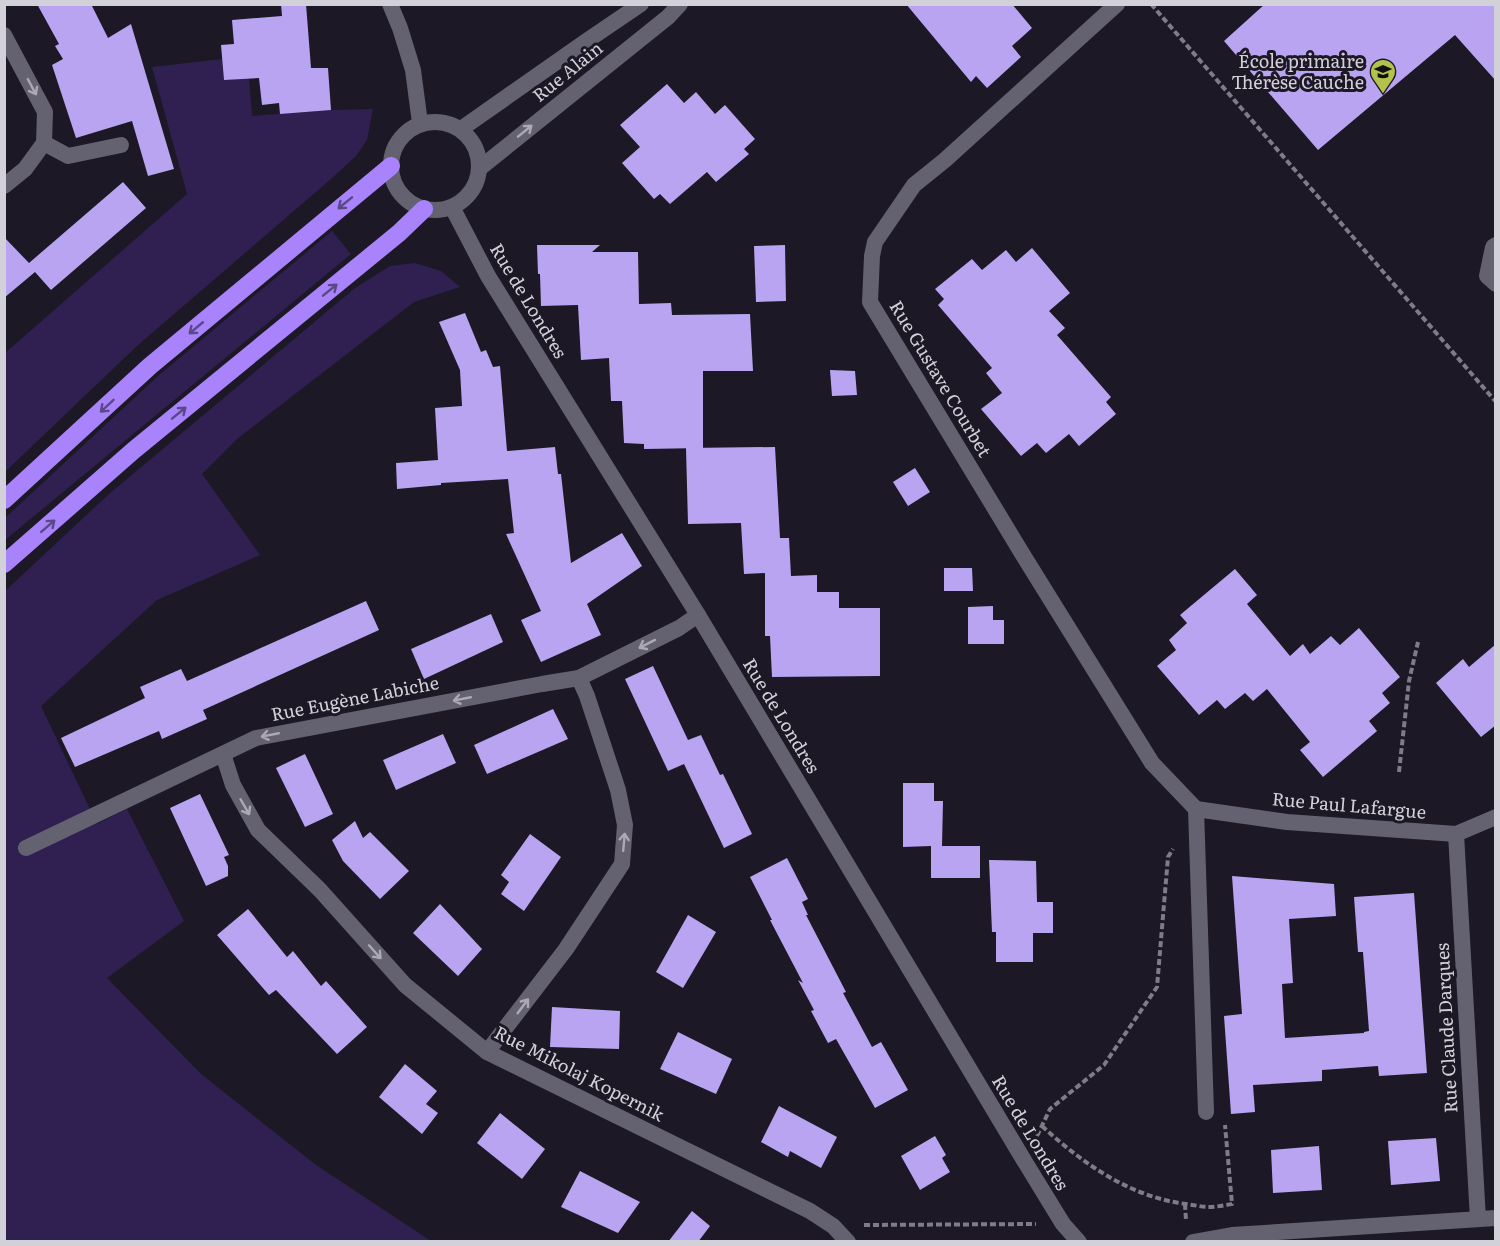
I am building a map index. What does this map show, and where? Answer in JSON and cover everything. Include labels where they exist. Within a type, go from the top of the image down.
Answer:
[{"type":"highway","points":[[4,500],[150,366],[391,166]]},
{"type":"highway","points":[[4,564],[134,450],[399,233],[424,209]]},
{"type":"street","points":[[390,4],[413,70],[420,123]]},
{"type":"street","name":"Rue Alain","points":[[461,129],[641,4]]},
{"type":"street","name":"Rue Alain","points":[[480,168],[680,4]]},
{"type":"street","name":"Rue Gustave Courbet","points":[[1117,4],[945,160],[914,185],[875,242],[872,256],[870,302],[1152,763],[1196,809]]},
{"type":"street","points":[[4,35],[45,112],[44,143],[25,169],[4,186]]},
{"type":"street","points":[[434,121],[448,123],[461,129],[472,140],[478,153],[480,168],[471,192],[463,201],[452,207],[438,210],[424,209],[411,203],[400,193],[393,180],[391,166],[394,148],[405,133],[420,123],[434,121]]},
{"type":"street","points":[[44,143],[68,156],[121,145]]},
{"type":"street","name":"Rue de Londres","points":[[452,207],[488,276],[698,615],[1025,1162],[1063,1224],[1079,1242]]},
{"type":"street","points":[[1496,245],[1493,247],[1487,276],[1496,285]]},
{"type":"street","name":"Rue Eugène Labiche","points":[[26,848],[256,738],[579,678],[679,628],[698,615]]},
{"type":"street","points":[[488,1052],[566,949],[622,864],[626,825],[618,790],[579,678]]},
{"type":"street","name":"Rue Mikolaj Kopernik","points":[[223,754],[232,785],[258,830],[320,890],[405,985],[488,1052],[810,1211],[833,1226],[848,1242]]},
{"type":"street","points":[[1196,809],[1206,1112]]},
{"type":"street","name":"Rue Paul Lafargue","points":[[1196,809],[1287,822],[1456,834],[1496,817]]},
{"type":"street","name":"Rue Claude Darques","points":[[1456,834],[1478,1219]]},
{"type":"street","points":[[1193,1242],[1232,1235],[1496,1218]]},
{"type":"path","points":[[1151,4],[1496,402]]},
{"type":"path","points":[[1400,772],[1409,681],[1418,642]]},
{"type":"path","points":[[1025,1162],[1050,1109],[1104,1065],[1156,987],[1168,857],[1174,848]]},
{"type":"path","points":[[1042,1126],[1060,1143],[1112,1179],[1154,1198],[1208,1207],[1232,1204],[1224,1115],[1208,1116],[1206,1112]]},
{"type":"path","points":[[833,1226],[1063,1224]]},
{"type":"shaded area","points":[[222,59],[224,80],[249,78],[252,116],[373,109],[367,140],[356,156],[331,179],[138,345],[5,472],[5,353],[187,194],[152,67]]},
{"type":"shaded area","points":[[332,231],[351,254],[5,540],[5,518],[158,376]]},
{"type":"shaded area","points":[[415,263],[441,271],[460,287],[414,302],[237,439],[202,474],[260,555],[157,600],[41,706],[97,824],[127,809],[184,921],[107,978],[201,1074],[316,1165],[431,1241],[5,1242],[5,591],[109,494],[355,288],[390,266]]},
{"type":"building","points":[[37,4],[91,4],[108,38],[131,24],[174,169],[148,176],[132,121],[76,138],[52,65],[63,59],[55,46],[59,44]]},
{"type":"building","points":[[281,4],[306,4],[311,68],[328,68],[331,110],[280,114],[279,103],[262,105],[259,78],[224,80],[221,45],[234,44],[232,20],[282,16]]},
{"type":"building","points":[[906,4],[1012,4],[1032,28],[1012,46],[1021,57],[987,88],[976,76],[971,82]]},
{"type":"building","points":[[1265,4],[1496,4],[1496,81],[1455,35],[1318,150],[1224,41]]},
{"type":"building","points":[[667,84],[684,103],[696,92],[715,114],[725,105],[755,139],[744,149],[749,154],[716,182],[707,172],[670,204],[660,194],[654,199],[622,163],[640,147],[620,125]]},
{"type":"building","points":[[123,182],[146,208],[51,290],[35,272],[4,298],[4,237],[29,263]]},
{"type":"building","points":[[537,245],[600,245],[592,252],[638,252],[639,304],[671,303],[672,315],[750,314],[753,371],[703,371],[703,448],[644,449],[644,444],[624,443],[622,401],[611,401],[609,358],[581,360],[578,305],[541,306]]},
{"type":"building","points":[[785,245],[786,301],[756,302],[754,246]]},
{"type":"building","points":[[1032,248],[1070,293],[1049,311],[1065,328],[1057,335],[1111,397],[1106,402],[1116,414],[1079,446],[1069,434],[1046,453],[1037,443],[1021,456],[981,409],[1002,393],[986,373],[992,368],[938,305],[944,299],[935,289],[972,259],[982,270],[1006,250],[1016,262]]},
{"type":"building","points":[[465,313],[481,352],[486,350],[493,367],[500,366],[507,451],[555,447],[558,474],[561,474],[571,563],[622,533],[642,566],[587,604],[601,635],[541,662],[521,620],[541,611],[506,534],[514,533],[508,479],[441,483],[441,485],[397,489],[396,463],[438,460],[435,408],[462,406],[460,370],[439,322]]},
{"type":"building","points":[[830,370],[855,371],[857,395],[832,396]]},
{"type":"building","points":[[775,447],[780,538],[789,538],[791,576],[817,575],[817,592],[839,592],[839,608],[880,608],[880,676],[772,677],[770,636],[765,636],[765,573],[744,574],[741,523],[688,524],[686,448]]},
{"type":"building","points":[[915,468],[930,492],[908,506],[893,482]]},
{"type":"building","points":[[944,568],[972,568],[973,591],[944,591]]},
{"type":"building","points":[[1235,569],[1257,595],[1247,604],[1290,656],[1303,644],[1310,654],[1331,636],[1340,645],[1359,628],[1400,677],[1382,693],[1390,703],[1369,721],[1377,731],[1323,777],[1300,750],[1310,742],[1267,689],[1253,701],[1245,693],[1225,709],[1217,700],[1199,715],[1157,666],[1176,650],[1169,640],[1187,623],[1180,615]]},
{"type":"building","points":[[366,601],[379,630],[203,710],[207,719],[162,739],[159,731],[75,767],[61,738],[145,698],[140,687],[181,669],[187,681]]},
{"type":"building","points":[[993,606],[993,620],[1004,620],[1004,644],[968,644],[968,607]]},
{"type":"building","points":[[491,614],[503,642],[424,679],[411,649]]},
{"type":"building","points":[[1496,644],[1496,725],[1481,737],[1436,683],[1463,659],[1469,667]]},
{"type":"building","points":[[653,666],[688,740],[701,735],[752,834],[724,848],[684,764],[668,771],[625,679]]},
{"type":"building","points":[[553,709],[568,739],[487,774],[474,745]]},
{"type":"building","points":[[443,734],[456,763],[396,790],[383,760]]},
{"type":"building","points":[[305,754],[333,814],[305,827],[276,768]]},
{"type":"building","points":[[903,783],[934,783],[934,801],[943,801],[942,846],[980,846],[980,878],[931,878],[931,846],[903,847]]},
{"type":"building","points":[[200,794],[229,855],[224,857],[228,866],[228,876],[206,886],[170,808]]},
{"type":"building","points":[[355,821],[363,838],[370,832],[409,871],[380,899],[343,861],[332,840]]},
{"type":"building","points":[[530,834],[561,857],[524,911],[501,894],[509,882],[501,875]]},
{"type":"building","points":[[787,858],[808,899],[802,902],[808,915],[806,915],[846,992],[843,993],[872,1047],[881,1042],[908,1090],[875,1108],[836,1039],[828,1043],[798,980],[803,983],[750,877]]},
{"type":"building","points":[[989,860],[1036,861],[1037,902],[1053,902],[1053,933],[1033,933],[1033,962],[996,962],[996,932],[992,932]]},
{"type":"building","points":[[1232,876],[1334,884],[1336,916],[1289,919],[1293,983],[1282,984],[1285,1038],[1369,1031],[1363,952],[1358,952],[1354,897],[1414,893],[1427,1073],[1379,1076],[1378,1066],[1322,1070],[1322,1081],[1253,1085],[1255,1112],[1231,1114],[1224,1016],[1242,1014]]},
{"type":"building","points":[[440,904],[482,949],[458,976],[413,933]]},
{"type":"building","points":[[248,909],[287,957],[293,951],[321,986],[326,981],[367,1027],[337,1054],[276,990],[269,995],[217,935]]},
{"type":"building","points":[[688,915],[716,932],[683,988],[656,972]]},
{"type":"building","points":[[552,1007],[620,1011],[619,1049],[550,1047]]},
{"type":"building","points":[[678,1032],[732,1059],[716,1094],[660,1069]]},
{"type":"building","points":[[405,1064],[437,1091],[426,1104],[438,1113],[422,1134],[379,1097]]},
{"type":"building","points":[[779,1106],[837,1137],[821,1168],[790,1151],[788,1157],[761,1142]]},
{"type":"building","points":[[500,1113],[545,1149],[522,1179],[477,1143]]},
{"type":"building","points":[[935,1136],[946,1155],[942,1158],[950,1172],[920,1190],[901,1156]]},
{"type":"building","points":[[1436,1138],[1440,1181],[1391,1185],[1388,1141]]},
{"type":"building","points":[[1319,1146],[1322,1190],[1273,1193],[1271,1150]]},
{"type":"building","points":[[580,1171],[640,1202],[618,1233],[561,1207]]},
{"type":"building","points":[[692,1211],[710,1226],[698,1242],[668,1242]]},
{"type":"place","name":"École primaire Thérèse Cauche","points":[[1383,95]]}]
